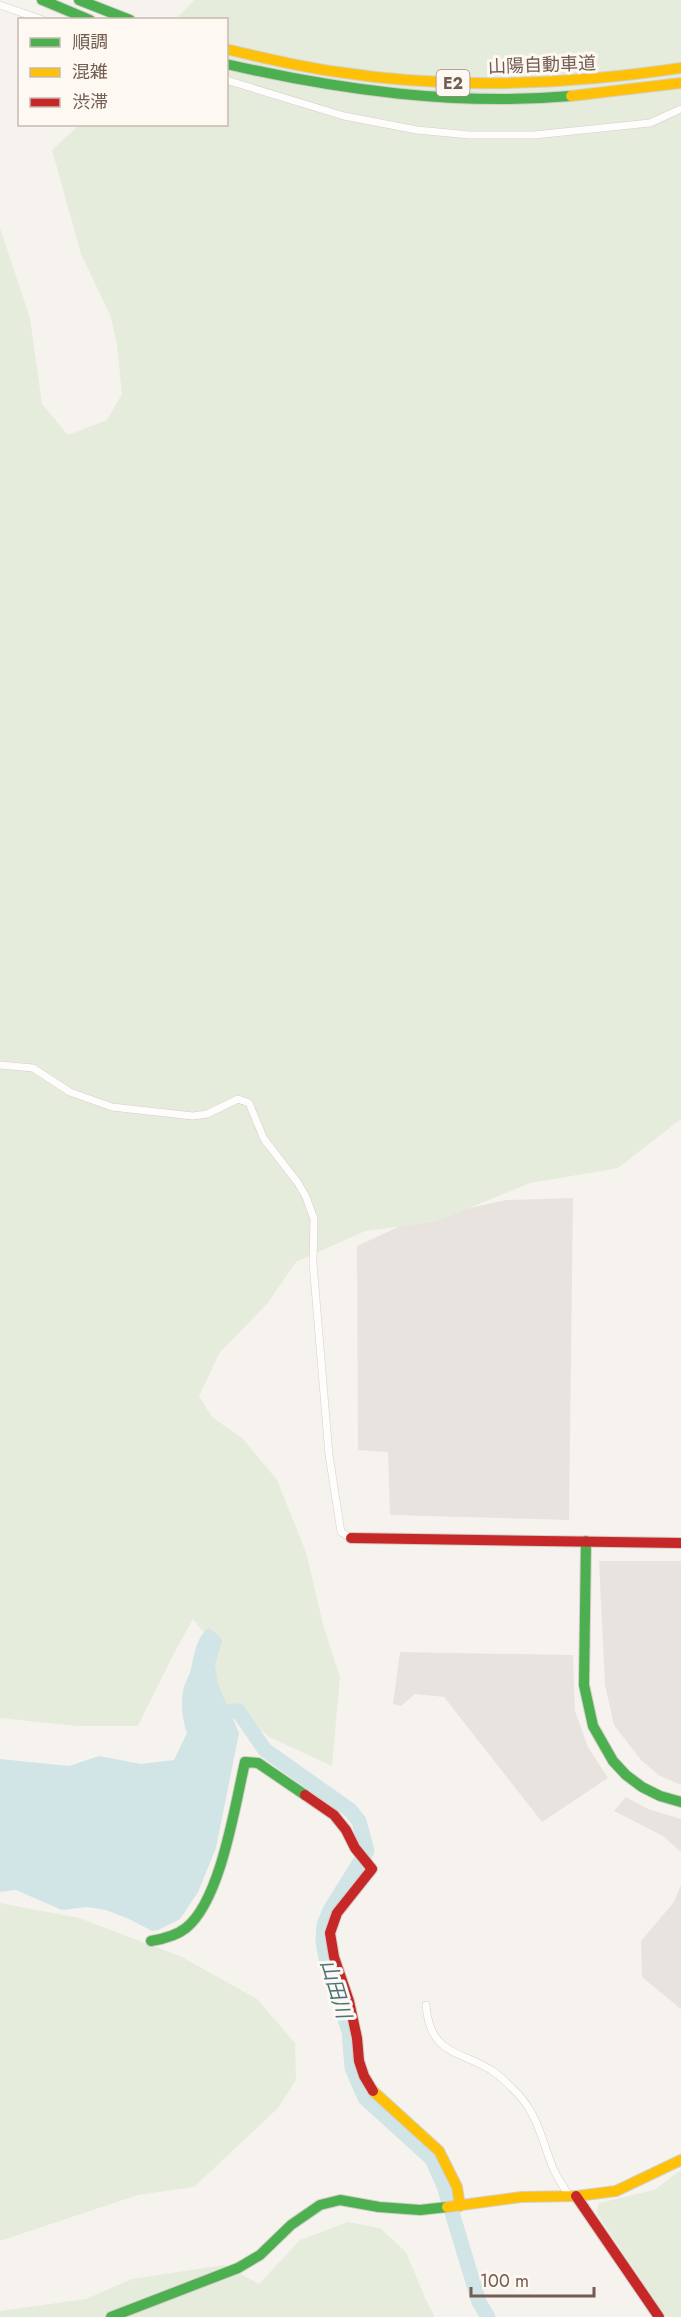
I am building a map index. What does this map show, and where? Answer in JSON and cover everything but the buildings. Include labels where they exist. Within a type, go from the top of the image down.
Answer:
[{"type":"main road","points":[[42,0],[85,18]]},
{"type":"main road","points":[[79,0],[125,18]]},
{"type":"main road","name":"山陽自動車道","points":[[228,49],[350,74],[410,81],[468,84],[604,80],[681,68]]},
{"type":"main road","name":"山陽自動車道","points":[[228,64],[349,88],[409,95],[468,98],[561,98],[681,83]]},
{"type":"main road","points":[[351,1538],[681,1543]]},
{"type":"main road","points":[[585,1541],[584,1685],[586,1707],[592,1725],[610,1759],[629,1779],[650,1792],[681,1802]]},
{"type":"main road","points":[[151,1941],[167,1938],[189,1925],[206,1899],[221,1860],[245,1762],[258,1763],[334,1815],[346,1830],[355,1848],[372,1869],[337,1913],[330,1933],[334,1957],[349,2001],[364,2076],[376,2095],[439,2151],[457,2187],[460,2206]]},
{"type":"main road","points":[[111,2317],[238,2268],[260,2255],[291,2225],[320,2205],[340,2200],[379,2207],[420,2210],[521,2197],[572,2196],[616,2191],[681,2160]]},
{"type":"main road","points":[[572,2196],[659,2317]]},
{"type":"street","points":[[0,5],[37,18]]},
{"type":"street","points":[[228,81],[344,116],[417,130],[470,135],[534,135],[650,123],[681,109]]},
{"type":"street","points":[[0,1065],[33,1068],[70,1092],[112,1107],[193,1116],[207,1114],[238,1100],[249,1103],[264,1139],[298,1183],[314,1219],[313,1263],[329,1455],[341,1532],[351,1538]]},
{"type":"street","points":[[426,2005],[433,2031],[448,2051],[493,2071],[514,2089],[536,2118],[554,2171],[572,2196]]},
{"type":"shaded area","points":[[573,1198],[569,1520],[390,1515],[388,1452],[358,1450],[357,1246],[411,1221],[506,1200]]},
{"type":"shaded area","points":[[599,1561],[681,1561],[681,1785],[660,1776],[641,1760],[614,1725],[605,1685]]},
{"type":"shaded area","points":[[209,1628],[222,1641],[215,1665],[218,1684],[239,1733],[216,1848],[198,1892],[180,1919],[152,1931],[106,1910],[87,1907],[62,1910],[16,1890],[0,1892],[0,1759],[69,1766],[99,1756],[141,1764],[174,1760],[187,1733],[182,1712],[184,1688],[198,1641]]},
{"type":"shaded area","points":[[400,1652],[573,1655],[575,1711],[588,1747],[608,1778],[542,1822],[444,1697],[415,1694],[401,1706],[393,1704]]},
{"type":"shaded area","points":[[626,1797],[648,1809],[681,1819],[681,1852],[663,1836],[614,1811]]},
{"type":"shaded area","points":[[681,1885],[681,2009],[642,1977],[641,1941],[674,1902]]},
{"type":"green space","points":[[194,0],[681,0],[681,1119],[618,1168],[530,1183],[435,1222],[365,1231],[296,1262],[267,1304],[220,1352],[199,1396],[212,1417],[243,1439],[277,1480],[306,1552],[324,1628],[340,1677],[332,1766],[271,1738],[223,1703],[206,1681],[205,1634],[193,1619],[138,1726],[77,1726],[0,1718],[0,228],[30,318],[42,404],[68,435],[107,420],[122,394],[117,345],[111,317],[81,254],[52,150],[78,126],[228,126],[228,18],[177,18]]},
{"type":"green space","points":[[0,1903],[79,1918],[182,1957],[257,1999],[295,2043],[296,2080],[278,2108],[194,2187],[138,2195],[0,2241]]},
{"type":"green space","points":[[681,2170],[681,2317],[666,2317],[598,2215],[597,2209],[599,2203],[654,2190]]},
{"type":"green space","points":[[348,2222],[380,2228],[406,2252],[435,2317],[0,2317],[0,2311],[86,2299],[132,2279],[224,2265],[259,2284],[300,2240]]},
{"type":"waterway","name":"山田川","points":[[213,1712],[238,1711],[265,1750],[350,1810],[359,1821],[367,1851],[330,1910],[324,1925],[323,1942],[328,1969],[349,2031],[352,2068],[365,2098],[432,2159],[444,2186],[479,2302],[488,2317]]},
{"type":"traffic: fast","points":[[42,0],[85,18]]},
{"type":"traffic: fast","points":[[79,0],[125,18]]},
{"type":"traffic: fast","points":[[228,64],[311,81],[397,94],[484,99],[571,96]]},
{"type":"traffic: fast","points":[[586,1541],[584,1685],[593,1726],[613,1761],[626,1775],[642,1787],[660,1796],[681,1802]]},
{"type":"traffic: fast","points":[[151,1941],[174,1935],[186,1928],[198,1915],[209,1896],[225,1851],[245,1762],[258,1763],[305,1795]]},
{"type":"traffic: fast","points":[[111,2317],[238,2268],[260,2255],[291,2225],[320,2205],[340,2200],[379,2207],[420,2210],[447,2207]]},
{"type":"traffic: slow","points":[[228,49],[324,70],[381,78],[467,83],[553,81],[681,68]]},
{"type":"traffic: slow","points":[[571,96],[681,83]]},
{"type":"traffic: slow","points":[[373,2091],[439,2151],[457,2187],[460,2206]]},
{"type":"traffic: slow","points":[[447,2207],[521,2197],[577,2196],[616,2191],[681,2160]]},
{"type":"traffic: jam","points":[[351,1538],[681,1543]]},
{"type":"traffic: jam","points":[[305,1795],[334,1815],[346,1830],[355,1848],[372,1869],[337,1913],[330,1933],[334,1957],[349,2001],[357,2038],[359,2061],[364,2076],[373,2091]]},
{"type":"traffic: jam","points":[[576,2196],[659,2317]]}]
